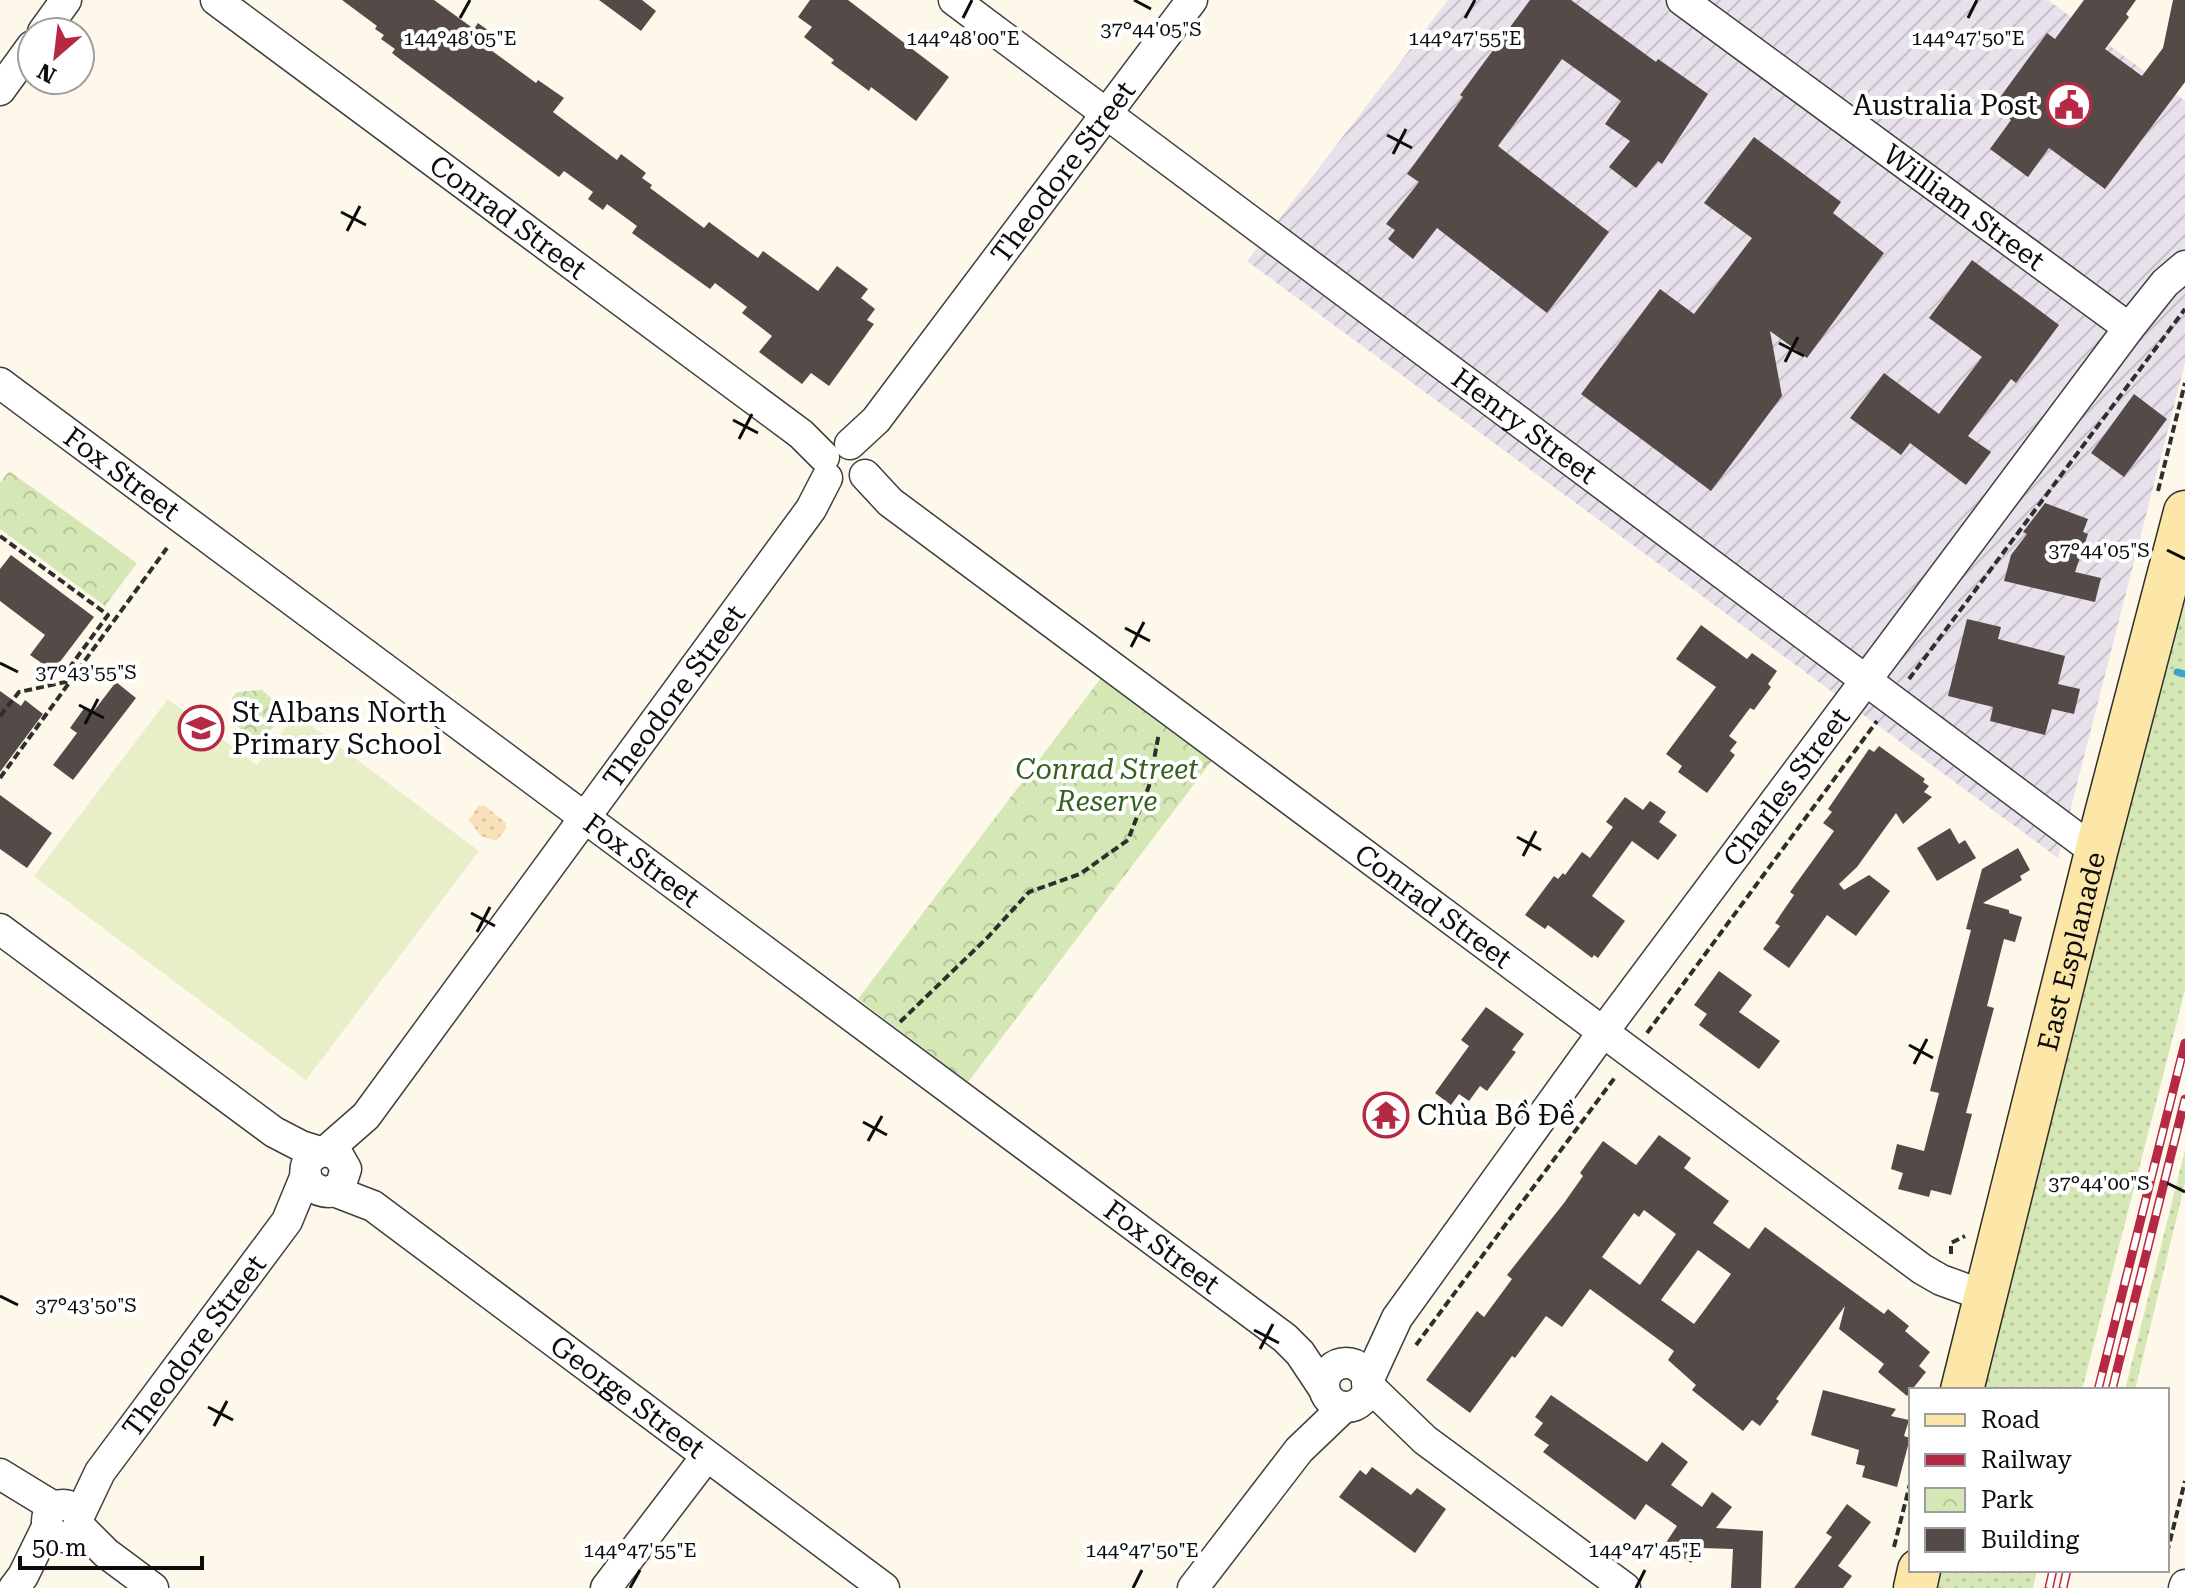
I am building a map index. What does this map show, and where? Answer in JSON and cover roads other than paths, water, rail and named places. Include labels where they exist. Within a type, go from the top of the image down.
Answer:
[{"type":"street","name":"Conrad Street","points":[[216,0],[1922,1269],[1941,1280],[1985,1296]]},
{"type":"street","name":"Henry Street","points":[[954,0],[2096,852]]},
{"type":"street","name":"Theodore Street","points":[[19,1582],[326,1171],[876,420],[1192,0]]},
{"type":"street","name":"William Street","points":[[1682,0],[2129,328]]},
{"type":"street","points":[[0,90],[16,68]]},
{"type":"street","name":"Charles Street","points":[[1193,1588],[1397,1318],[1603,1032],[1864,681],[2129,328],[2165,283],[2185,266]]},
{"type":"street","name":"Fox Street","points":[[0,383],[1346,1386],[1425,1440],[1625,1588]]},
{"type":"street","name":"East Esplanade","points":[[1962,1388],[2096,852],[2185,512]]},
{"type":"street","name":"George Street","points":[[0,929],[274,1132],[301,1146],[326,1171],[884,1588]]},
{"type":"street","points":[[606,1588],[706,1457]]},
{"type":"street","points":[[7,1479],[153,1588]]},
{"type":"waterway","points":[[2177,672],[2185,674]]},
{"type":"railway","points":[[2099,1388],[2185,1043]]},
{"type":"railway","points":[[2113,1388],[2185,1099]]},
{"type":"railway","points":[[2049,1588],[2053,1572]]},
{"type":"railway","points":[[2063,1588],[2067,1572]]},
{"type":"place","name":"Australia Post","points":[[2069,105]]},
{"type":"place","name":"St Albans North Primary School","points":[[201,728]]},
{"type":"place","name":"Chùa Bồ Đề","points":[[1386,1115]]},
{"type":"park label","name":"Conrad Street Reserve","points":[[1107,785]]}]
